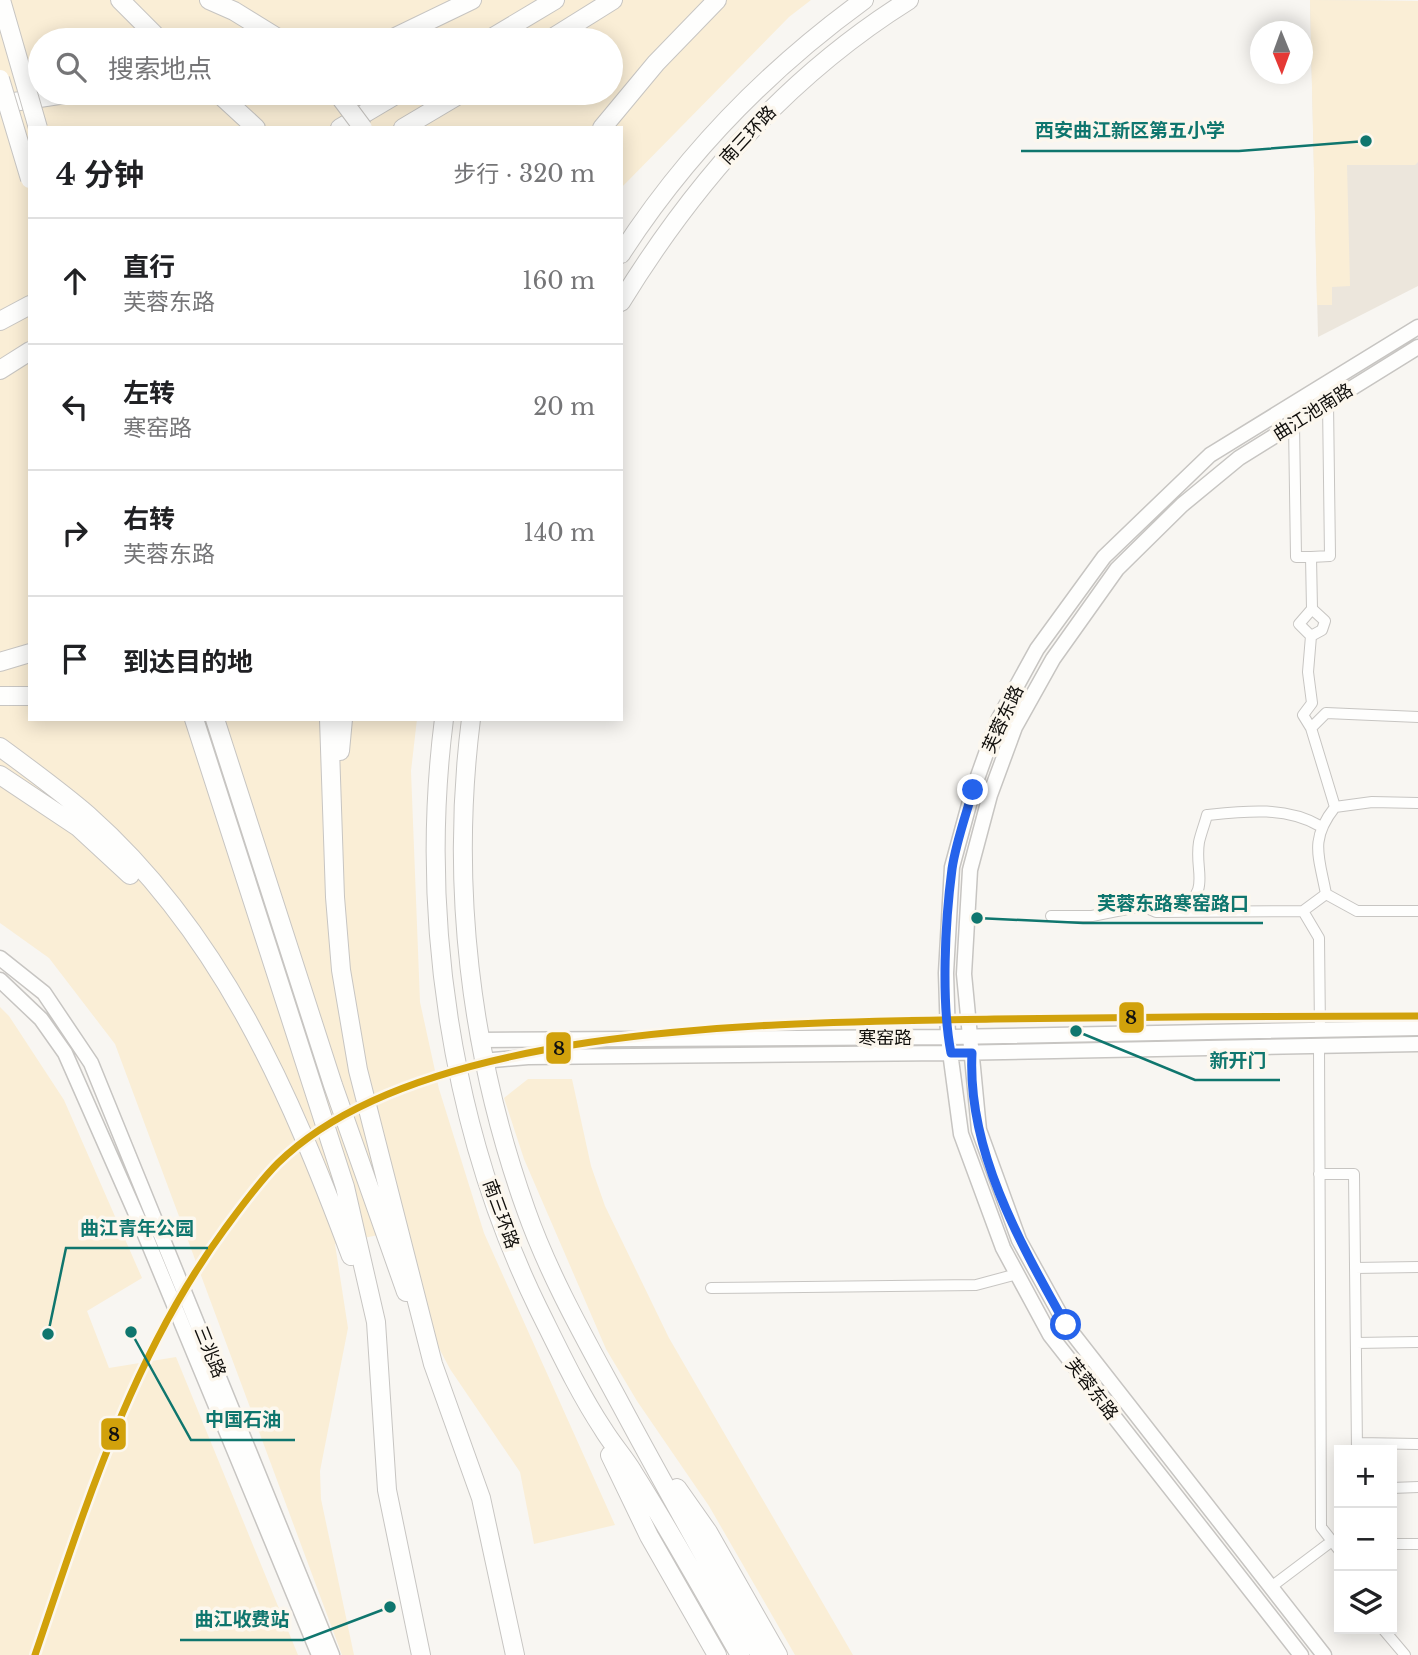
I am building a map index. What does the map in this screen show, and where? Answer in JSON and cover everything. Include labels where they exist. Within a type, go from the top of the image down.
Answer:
[{"type":"highway","points":[[1,0],[28,93]]},
{"type":"highway","points":[[120,0],[148,28]]},
{"type":"highway","points":[[209,0],[261,28]]},
{"type":"highway","points":[[414,28],[472,0]]},
{"type":"highway","points":[[508,28],[555,0]]},
{"type":"highway","points":[[568,28],[613,0]]},
{"type":"highway","points":[[623,103],[656,63],[717,0]]},
{"type":"highway","name":"南三环路","points":[[623,251],[681,172],[740,106],[786,63],[864,0]]},
{"type":"highway","name":"南三环路","points":[[623,299],[691,199],[754,128],[831,58],[909,0]]},
{"type":"highway","points":[[0,79],[28,172]]},
{"type":"highway","points":[[0,104],[28,100]]},
{"type":"highway","points":[[31,105],[37,126]]},
{"type":"highway","points":[[231,105],[254,126]]},
{"type":"highway","points":[[346,105],[362,126]]},
{"type":"highway","points":[[343,126],[379,105]]},
{"type":"highway","points":[[406,126],[442,105]]},
{"type":"highway","points":[[604,126],[621,105]]},
{"type":"highway","points":[[0,321],[28,306]]},
{"type":"highway","points":[[0,356],[28,342]]},
{"type":"highway","points":[[0,370],[28,352]]},
{"type":"highway","points":[[0,662],[28,654]]},
{"type":"highway","points":[[0,696],[28,696]]},
{"type":"highway","points":[[195,721],[345,1187],[376,1322],[387,1490],[421,1655]]},
{"type":"highway","points":[[216,721],[372,1205],[481,1498],[515,1655]]},
{"type":"highway","points":[[329,721],[341,970],[351,1037],[364,1099],[433,1364]]},
{"type":"highway","points":[[333,821],[343,721]]},
{"type":"highway","name":"南三环路","points":[[444,721],[437,792],[436,862],[441,942],[456,1055],[479,1151],[503,1227],[536,1304],[602,1428],[632,1471],[740,1655]]},
{"type":"highway","name":"南三环路","points":[[471,721],[465,780],[463,860],[478,1040],[492,1105],[542,1250],[628,1419],[760,1655]]},
{"type":"highway","points":[[0,747],[67,797],[114,840],[172,905],[228,986],[276,1069],[304,1130],[376,1322]]},
{"type":"highway","points":[[0,775],[57,811],[99,844],[140,884],[228,986]]},
{"type":"highway","points":[[628,1419],[708,1532],[778,1655]]},
{"type":"highway","points":[[602,1428],[608,1450],[649,1536],[717,1655]]},
{"type":"street","name":"曲江池南路","points":[[1210,455],[1418,327]]},
{"type":"street","name":"曲江池南路","points":[[1210,480],[1328,402],[1418,347]]},
{"type":"street","points":[[1294,424],[1296,556],[1330,556],[1328,402]]},
{"type":"street","name":"芙蓉东路","points":[[1210,455],[1104,557],[1037,649],[998,720],[973,790],[952,867],[946,973],[948,1037],[961,1134],[1003,1248],[1050,1335],[1301,1655]]},
{"type":"street","name":"芙蓉东路","points":[[1210,480],[1117,569],[1053,659],[1015,727],[990,795],[970,870],[964,974],[970,1037],[979,1129],[995,1178],[1019,1240],[1066,1325],[1324,1655]]},
{"type":"street","points":[[1311,557],[1312,609],[1299,624],[1311,636],[1308,672],[1312,703],[1303,715],[1311,728],[1335,807]]},
{"type":"street","points":[[1311,636],[1322,631],[1325,621],[1312,609]]},
{"type":"street","points":[[1312,703],[1326,713],[1418,717]]},
{"type":"street","points":[[1311,728],[1326,713]]},
{"type":"street","points":[[1326,894],[1318,850],[1320,826],[1335,807],[1372,802],[1418,803]]},
{"type":"street","points":[[1179,911],[1196,900],[1200,887],[1199,843],[1207,815],[1251,810],[1304,817],[1320,826]]},
{"type":"street","points":[[1051,916],[1092,916],[1142,906],[1156,912],[1303,911],[1326,894]]},
{"type":"street","points":[[1326,894],[1357,911],[1418,911]]},
{"type":"street","points":[[1303,911],[1319,938],[1320,1030]]},
{"type":"street","name":"三兆路","points":[[0,958],[44,993],[91,1063],[332,1655]]},
{"type":"street","name":"三兆路","points":[[0,980],[41,1019],[65,1053],[143,1230],[319,1655]]},
{"type":"street","name":"寒窑路","points":[[478,1040],[970,1037],[1418,1028]]},
{"type":"street","name":"寒窑路","points":[[482,1062],[528,1057],[972,1053],[1418,1044]]},
{"type":"street","points":[[1319,1046],[1321,1527],[1334,1544]]},
{"type":"street","points":[[1320,1174],[1354,1174],[1357,1445]]},
{"type":"street","points":[[1355,1268],[1418,1267]]},
{"type":"street","points":[[711,1288],[976,1284],[1017,1274]]},
{"type":"street","points":[[1356,1343],[1418,1342]]},
{"type":"street","points":[[1397,1445],[1418,1444]]},
{"type":"street","points":[[1397,1488],[1418,1487]]},
{"type":"street","points":[[1271,1587],[1332,1541]]},
{"type":"street","points":[[1397,1544],[1418,1544]]},
{"type":"street","points":[[1387,1634],[1405,1655]]},
{"type":"shaded area","points":[[0,0],[811,0],[789,17],[623,186],[623,126],[28,126],[28,721],[417,721],[411,771],[420,1002],[439,1089],[484,1233],[615,1525],[534,1544],[520,1472],[450,1369],[432,1335],[407,1229],[335,1244],[348,1328],[320,1471],[321,1499],[354,1655],[342,1655],[115,1044],[49,958],[0,923]]},
{"type":"shaded area","points":[[1310,0],[1418,1],[1418,286],[1318,337],[1313,21],[1310,21]]},
{"type":"shaded area","points":[[1310,0],[1418,1],[1418,162],[1415,165],[1347,165],[1350,286],[1332,287],[1332,305],[1317,305],[1313,21],[1310,21]]},
{"type":"shaded area","points":[[0,1007],[9,1016],[64,1100],[142,1278],[87,1311],[109,1368],[176,1357],[298,1655],[0,1655]]},
{"type":"shaded area","points":[[528,1079],[572,1079],[591,1166],[605,1206],[669,1338],[853,1655],[795,1655],[709,1506],[637,1401],[606,1349],[524,1159],[504,1098]]},
{"type":"transit line","name":"8","points":[[35,1655],[113,1435],[162,1329],[191,1279],[250,1195],[278,1163],[343,1116],[424,1080],[517,1055],[617,1038],[720,1028],[913,1020],[1418,1016]]},
{"type":"place","name":"西安曲江新区第五小学","points":[[1366,141]]},
{"type":"place","name":"芙蓉东路寒窑路口","points":[[977,918]]},
{"type":"place","name":"新开门","points":[[1076,1031]]},
{"type":"place","name":"中国石油","points":[[131,1332]]},
{"type":"place","name":"曲江青年公园","points":[[48,1334]]},
{"type":"place","name":"曲江收费站","points":[[390,1607]]},
{"type":"route","points":[[973,790],[952,867],[946,973],[948,1037],[951,1053],[972,1053],[979,1129],[1000,1190],[1019,1240],[1066,1325]]}]
